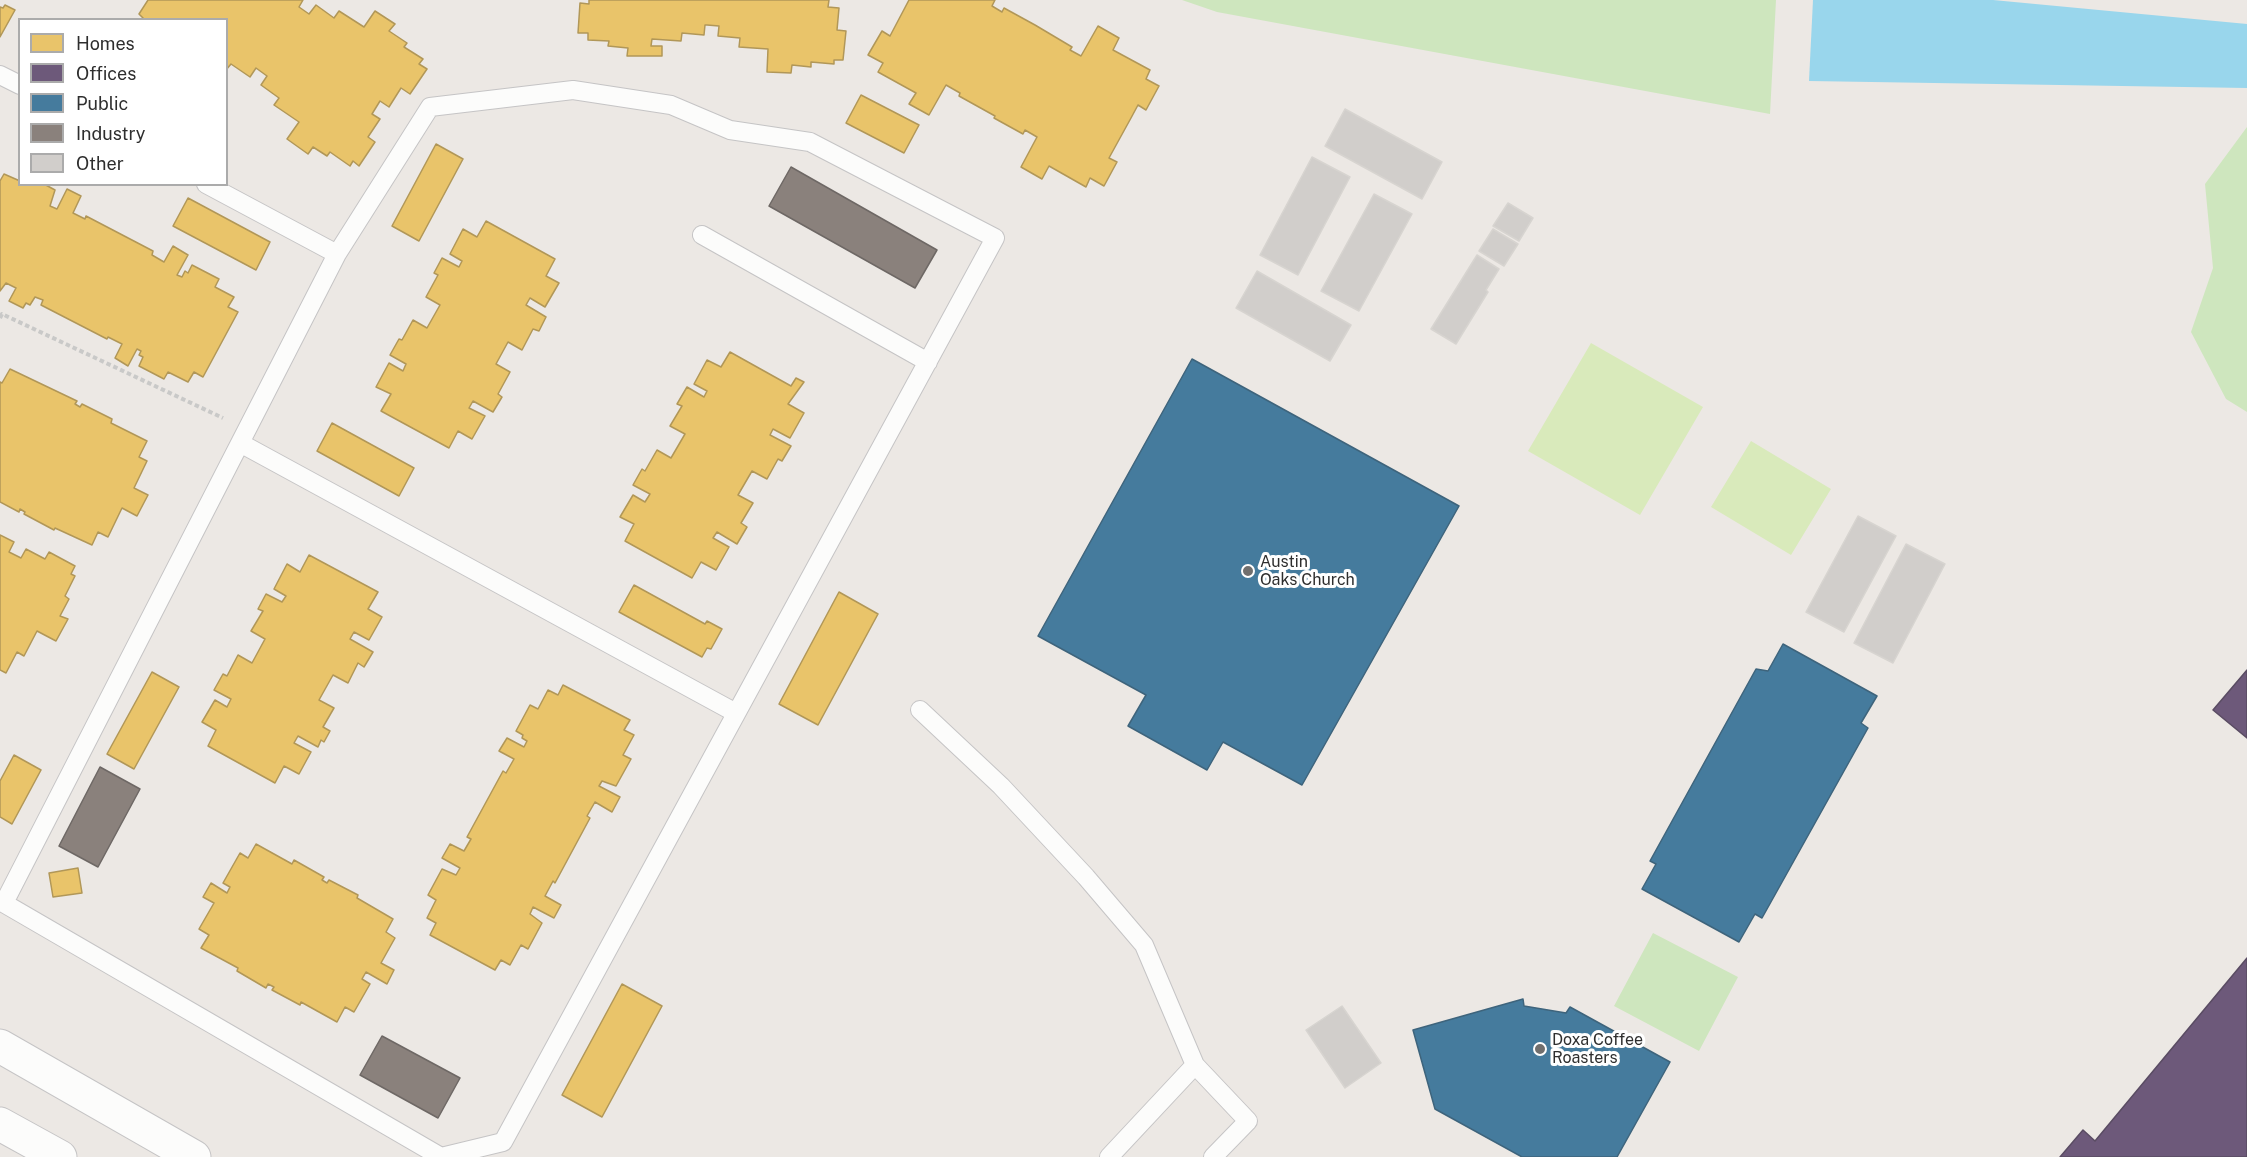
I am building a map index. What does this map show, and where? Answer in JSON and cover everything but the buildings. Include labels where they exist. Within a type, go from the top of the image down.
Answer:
[{"type":"street","points":[[0,1046],[194,1157]]},
{"type":"street","points":[[0,1124],[60,1157]]},
{"type":"lane","points":[[0,75],[18,84]]},
{"type":"lane","points":[[573,90],[671,105],[730,130],[810,142],[995,238],[928,362],[503,1142],[441,1157],[2,902],[337,254],[430,107],[573,90]]},
{"type":"lane","points":[[210,186],[337,254]]},
{"type":"lane","points":[[702,235],[928,362]]},
{"type":"lane","points":[[244,436],[736,713]]},
{"type":"lane","points":[[920,710],[1001,786],[1086,877],[1144,945],[1195,1065],[1248,1121],[1213,1157]]},
{"type":"lane","points":[[1109,1157],[1195,1065]]},
{"type":"path","points":[[0,318],[3,314],[244,436]]},
{"type":"green space","points":[[1182,0],[1776,0],[1770,114],[1217,12]]},
{"type":"green space","points":[[2247,127],[2247,412],[2226,399],[2191,332],[2213,268],[2205,184]]},
{"type":"green space","points":[[1591,343],[1703,407],[1640,515],[1528,451]]},
{"type":"green space","points":[[1751,441],[1831,489],[1791,555],[1711,507]]},
{"type":"green space","points":[[1653,933],[1738,977],[1699,1051],[1614,1006]]},
{"type":"water","points":[[1813,0],[1993,0],[2247,24],[2247,88],[1809,81]]},
{"type":"place","name":"Austin Oaks Church","points":[[1248,571]]},
{"type":"place","name":"Doxa Coffee Roasters","points":[[1540,1049]]}]
